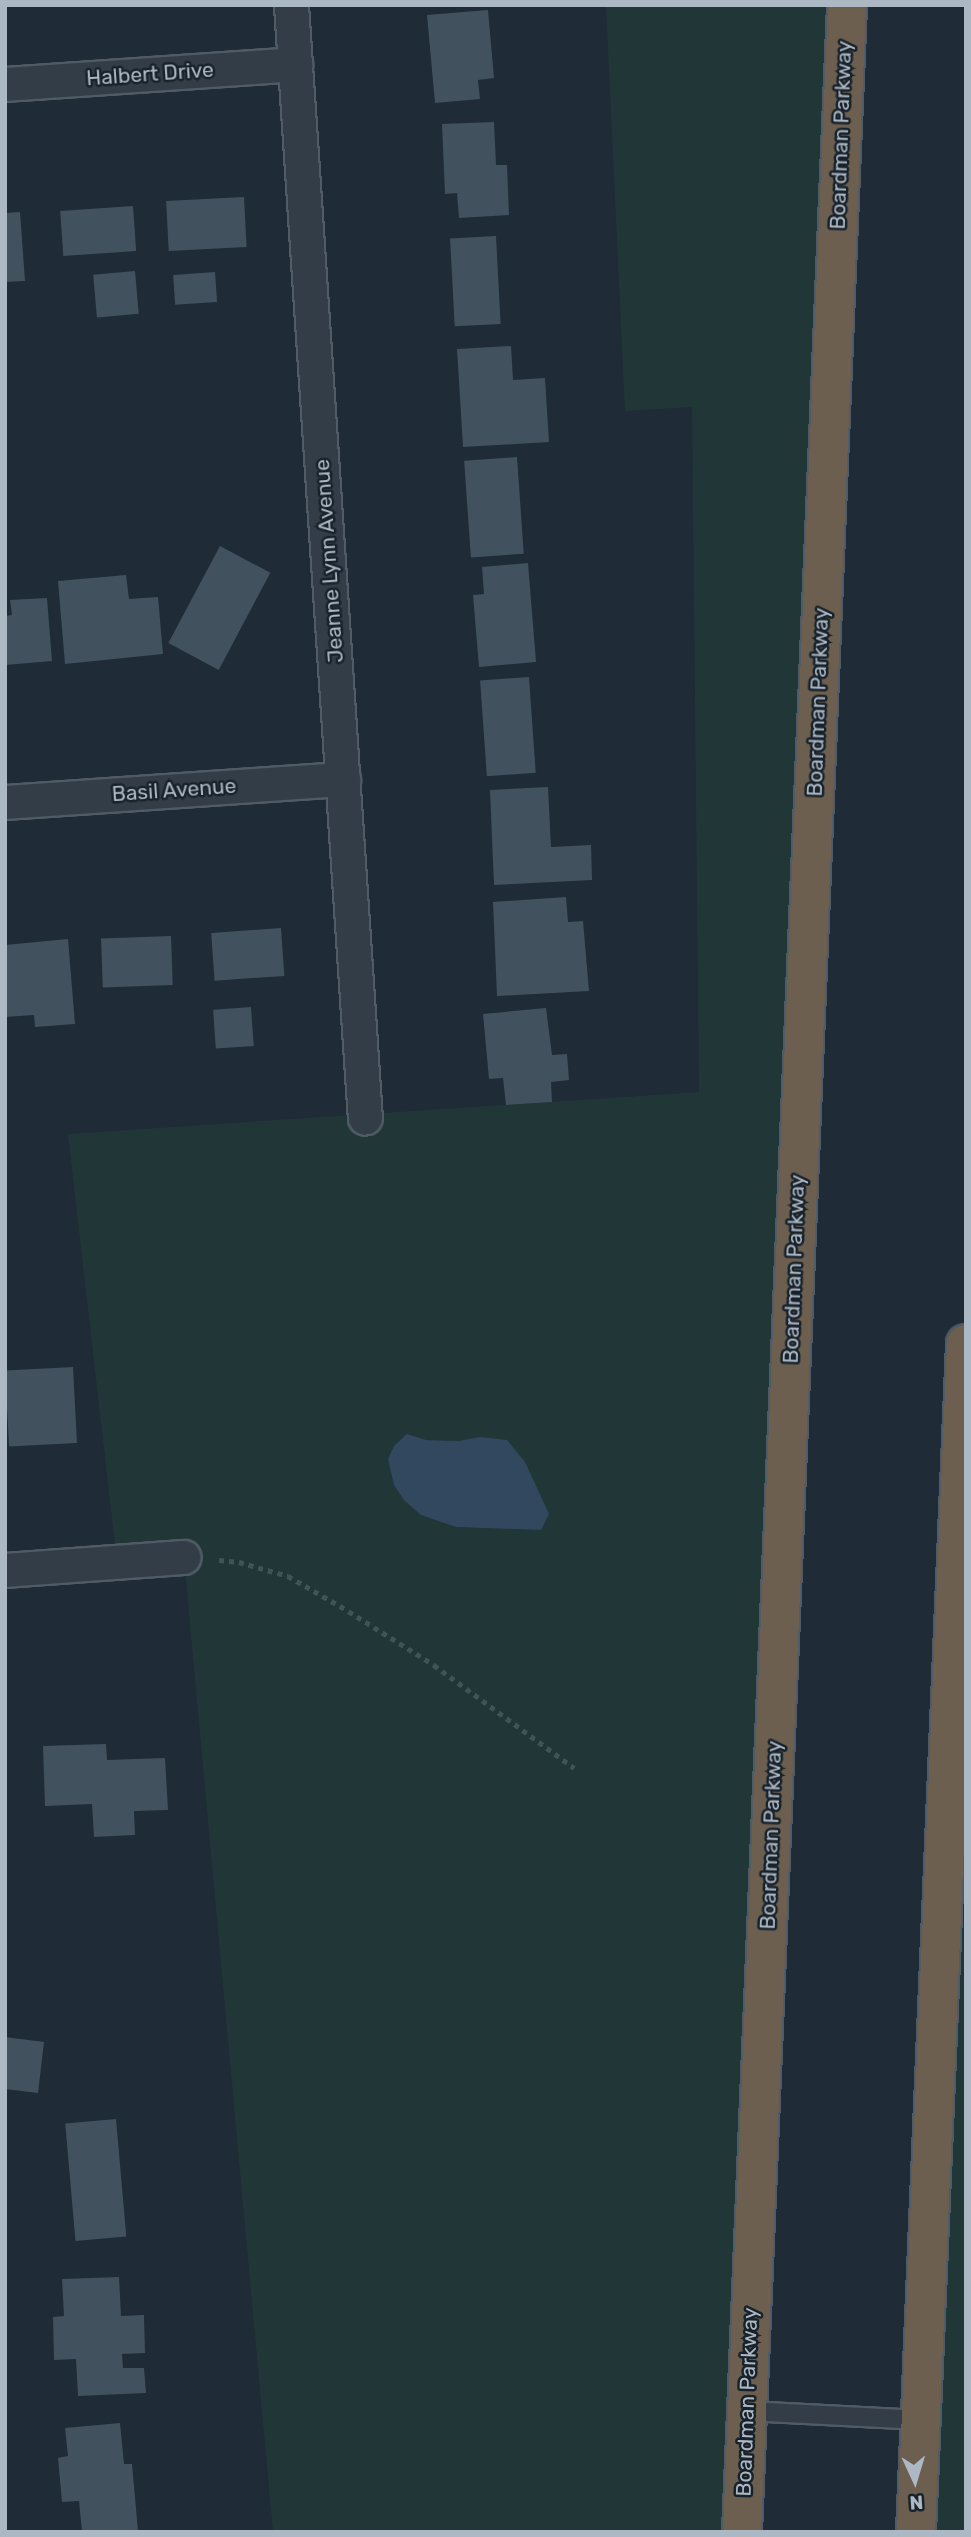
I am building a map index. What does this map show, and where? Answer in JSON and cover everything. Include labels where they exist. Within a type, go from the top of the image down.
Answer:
[{"type":"highway","name":"Boardman Parkway","points":[[742,2532],[847,5]]},
{"type":"highway","points":[[916,2532],[966,1344]]},
{"type":"street","name":"Jeanne Lynn Avenue","points":[[292,5],[365,1118]]},
{"type":"street","name":"Halbert Drive","points":[[5,84],[295,64]]},
{"type":"street","name":"Basil Avenue","points":[[5,802],[343,779]]},
{"type":"street","points":[[5,1570],[184,1557]]},
{"type":"lane","points":[[747,2411],[921,2420]]},
{"type":"path","points":[[184,1557],[239,1562],[288,1576],[434,1665],[574,1768]]},
{"type":"green space","points":[[606,5],[847,5],[742,2532],[273,2532],[184,1558],[117,1562],[68,1134],[699,1092],[692,407],[625,411]],"holes":[[[407,1434],[425,1440],[458,1441],[480,1437],[541,1530],[456,1527]]]},
{"type":"green space","points":[[966,1344],[966,2532],[916,2532]]},
{"type":"water","points":[[407,1434],[426,1440],[458,1441],[480,1437],[507,1440],[525,1462],[549,1514],[541,1530],[456,1527],[421,1515],[404,1500],[394,1485],[388,1459],[394,1446]]},
{"type":"building","points":[[488,10],[494,78],[478,80],[480,99],[435,103],[427,15]]},
{"type":"building","points":[[494,122],[496,165],[507,165],[509,215],[459,218],[457,193],[445,194],[442,124]]},
{"type":"building","points":[[244,197],[247,247],[169,251],[166,201]]},
{"type":"building","points":[[133,206],[136,251],[63,256],[60,211]]},
{"type":"building","points":[[20,212],[25,281],[5,282],[5,213]]},
{"type":"building","points":[[496,236],[501,324],[455,326],[450,238]]},
{"type":"building","points":[[135,271],[139,314],[97,317],[93,275]]},
{"type":"building","points":[[215,272],[217,302],[175,305],[173,275]]},
{"type":"building","points":[[511,346],[513,380],[545,378],[549,442],[463,447],[457,349]]},
{"type":"building","points":[[517,457],[524,554],[471,557],[464,461]]},
{"type":"building","points":[[220,546],[270,573],[219,670],[168,643]]},
{"type":"building","points":[[528,563],[536,662],[479,667],[473,595],[484,594],[482,567]]},
{"type":"building","points":[[126,575],[129,599],[158,597],[163,654],[65,664],[58,581]]},
{"type":"building","points":[[47,598],[52,661],[5,665],[5,616],[12,615],[10,600]]},
{"type":"building","points":[[529,677],[536,773],[487,776],[480,680]]},
{"type":"building","points":[[548,787],[551,847],[591,845],[592,880],[494,885],[490,790]]},
{"type":"building","points":[[566,897],[568,922],[583,921],[589,991],[497,996],[493,902]]},
{"type":"building","points":[[281,928],[284,976],[215,981],[211,933]]},
{"type":"building","points":[[171,936],[173,985],[103,987],[101,938]]},
{"type":"building","points":[[68,939],[75,1024],[35,1027],[34,1015],[5,1017],[5,945]]},
{"type":"building","points":[[251,1007],[254,1046],[216,1049],[213,1010]]},
{"type":"building","points":[[546,1008],[552,1055],[567,1054],[569,1080],[551,1082],[552,1102],[506,1105],[503,1078],[489,1079],[483,1014]]},
{"type":"building","points":[[73,1367],[77,1443],[9,1446],[5,1371]]},
{"type":"building","points":[[106,1744],[107,1760],[165,1758],[168,1810],[134,1811],[135,1835],[94,1837],[92,1804],[45,1806],[43,1746]]},
{"type":"building","points":[[5,2037],[44,2042],[38,2093],[5,2089]]},
{"type":"building","points":[[116,2119],[126,2237],[75,2241],[65,2123]]},
{"type":"building","points":[[119,2277],[121,2316],[144,2315],[145,2353],[122,2354],[123,2368],[144,2368],[146,2393],[78,2396],[76,2359],[54,2360],[53,2317],[64,2316],[62,2279]]},
{"type":"building","points":[[120,2423],[124,2464],[132,2464],[138,2531],[82,2532],[79,2501],[62,2502],[58,2458],[68,2456],[65,2428]]}]
